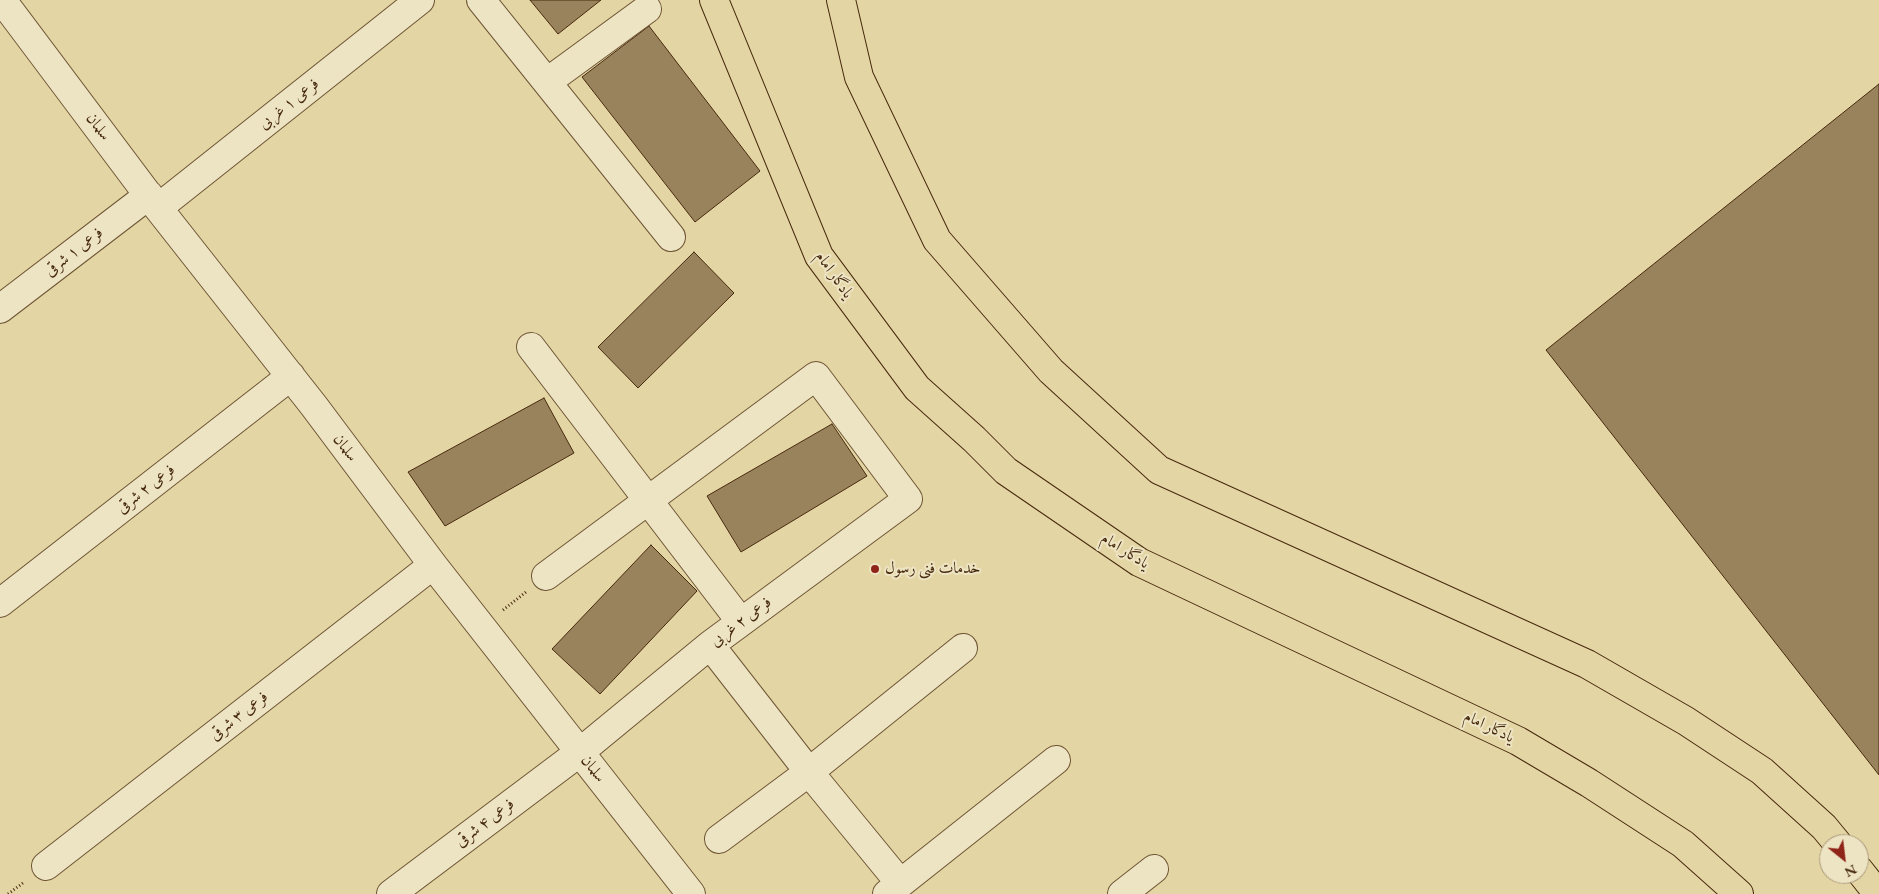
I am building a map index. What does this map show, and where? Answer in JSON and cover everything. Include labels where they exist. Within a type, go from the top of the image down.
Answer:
[{"type":"main road","name":"یادگار امام","points":[[714,0],[819,256],[917,388],[974,439],[1006,471],[1139,562],[1518,741],[1589,783],[1683,844],[1739,894]]},
{"type":"main road","points":[[841,0],[858,77],[937,240],[1051,371],[1159,470],[1587,664],[1686,721],[1762,771],[1830,834]]},
{"type":"main road","points":[[1869,883],[1878,894]]},
{"type":"street","name":"سلمان","points":[[2,0],[154,202],[291,376],[481,628],[691,894]]},
{"type":"street","name":"فرعی ۱ غربی","points":[[154,202],[420,0]]},
{"type":"street","points":[[481,0],[671,237]]},
{"type":"street","points":[[547,82],[647,9]]},
{"type":"street","name":"فرعی ۱ شرقی","points":[[0,310],[154,202]]},
{"type":"street","points":[[531,347],[741,622]]},
{"type":"street","name":"فرعی ۲ شرقی","points":[[0,603],[291,376]]},
{"type":"street","name":"فرعی ۲ غربی","points":[[580,752],[741,622],[908,499],[816,376],[649,502]]},
{"type":"street","points":[[546,576],[649,502]]},
{"type":"street","name":"فرعی ۳ شرقی","points":[[46,866],[433,565]]},
{"type":"street","points":[[710,646],[810,772],[894,888],[1056,760]]},
{"type":"street","points":[[720,839],[810,772],[963,648]]},
{"type":"street","name":"فرعی ۴ شرقی","points":[[391,894],[580,752]]},
{"type":"street","points":[[1122,894],[1154,869]]},
{"type":"path","points":[[481,628],[546,576]]},
{"type":"building","points":[[530,0],[601,0],[558,34]]},
{"type":"building","points":[[649,26],[760,171],[695,222],[582,77]]},
{"type":"building","points":[[1879,84],[1879,775],[1546,350]]},
{"type":"building","points":[[694,252],[734,293],[638,388],[598,347]]},
{"type":"building","points":[[544,398],[574,453],[445,526],[408,472]]},
{"type":"building","points":[[832,424],[867,476],[741,552],[707,496]]},
{"type":"building","points":[[651,545],[697,591],[600,694],[552,649]]},
{"type":"place","name":"خدمات فنی رسول","points":[[875,569]]}]
